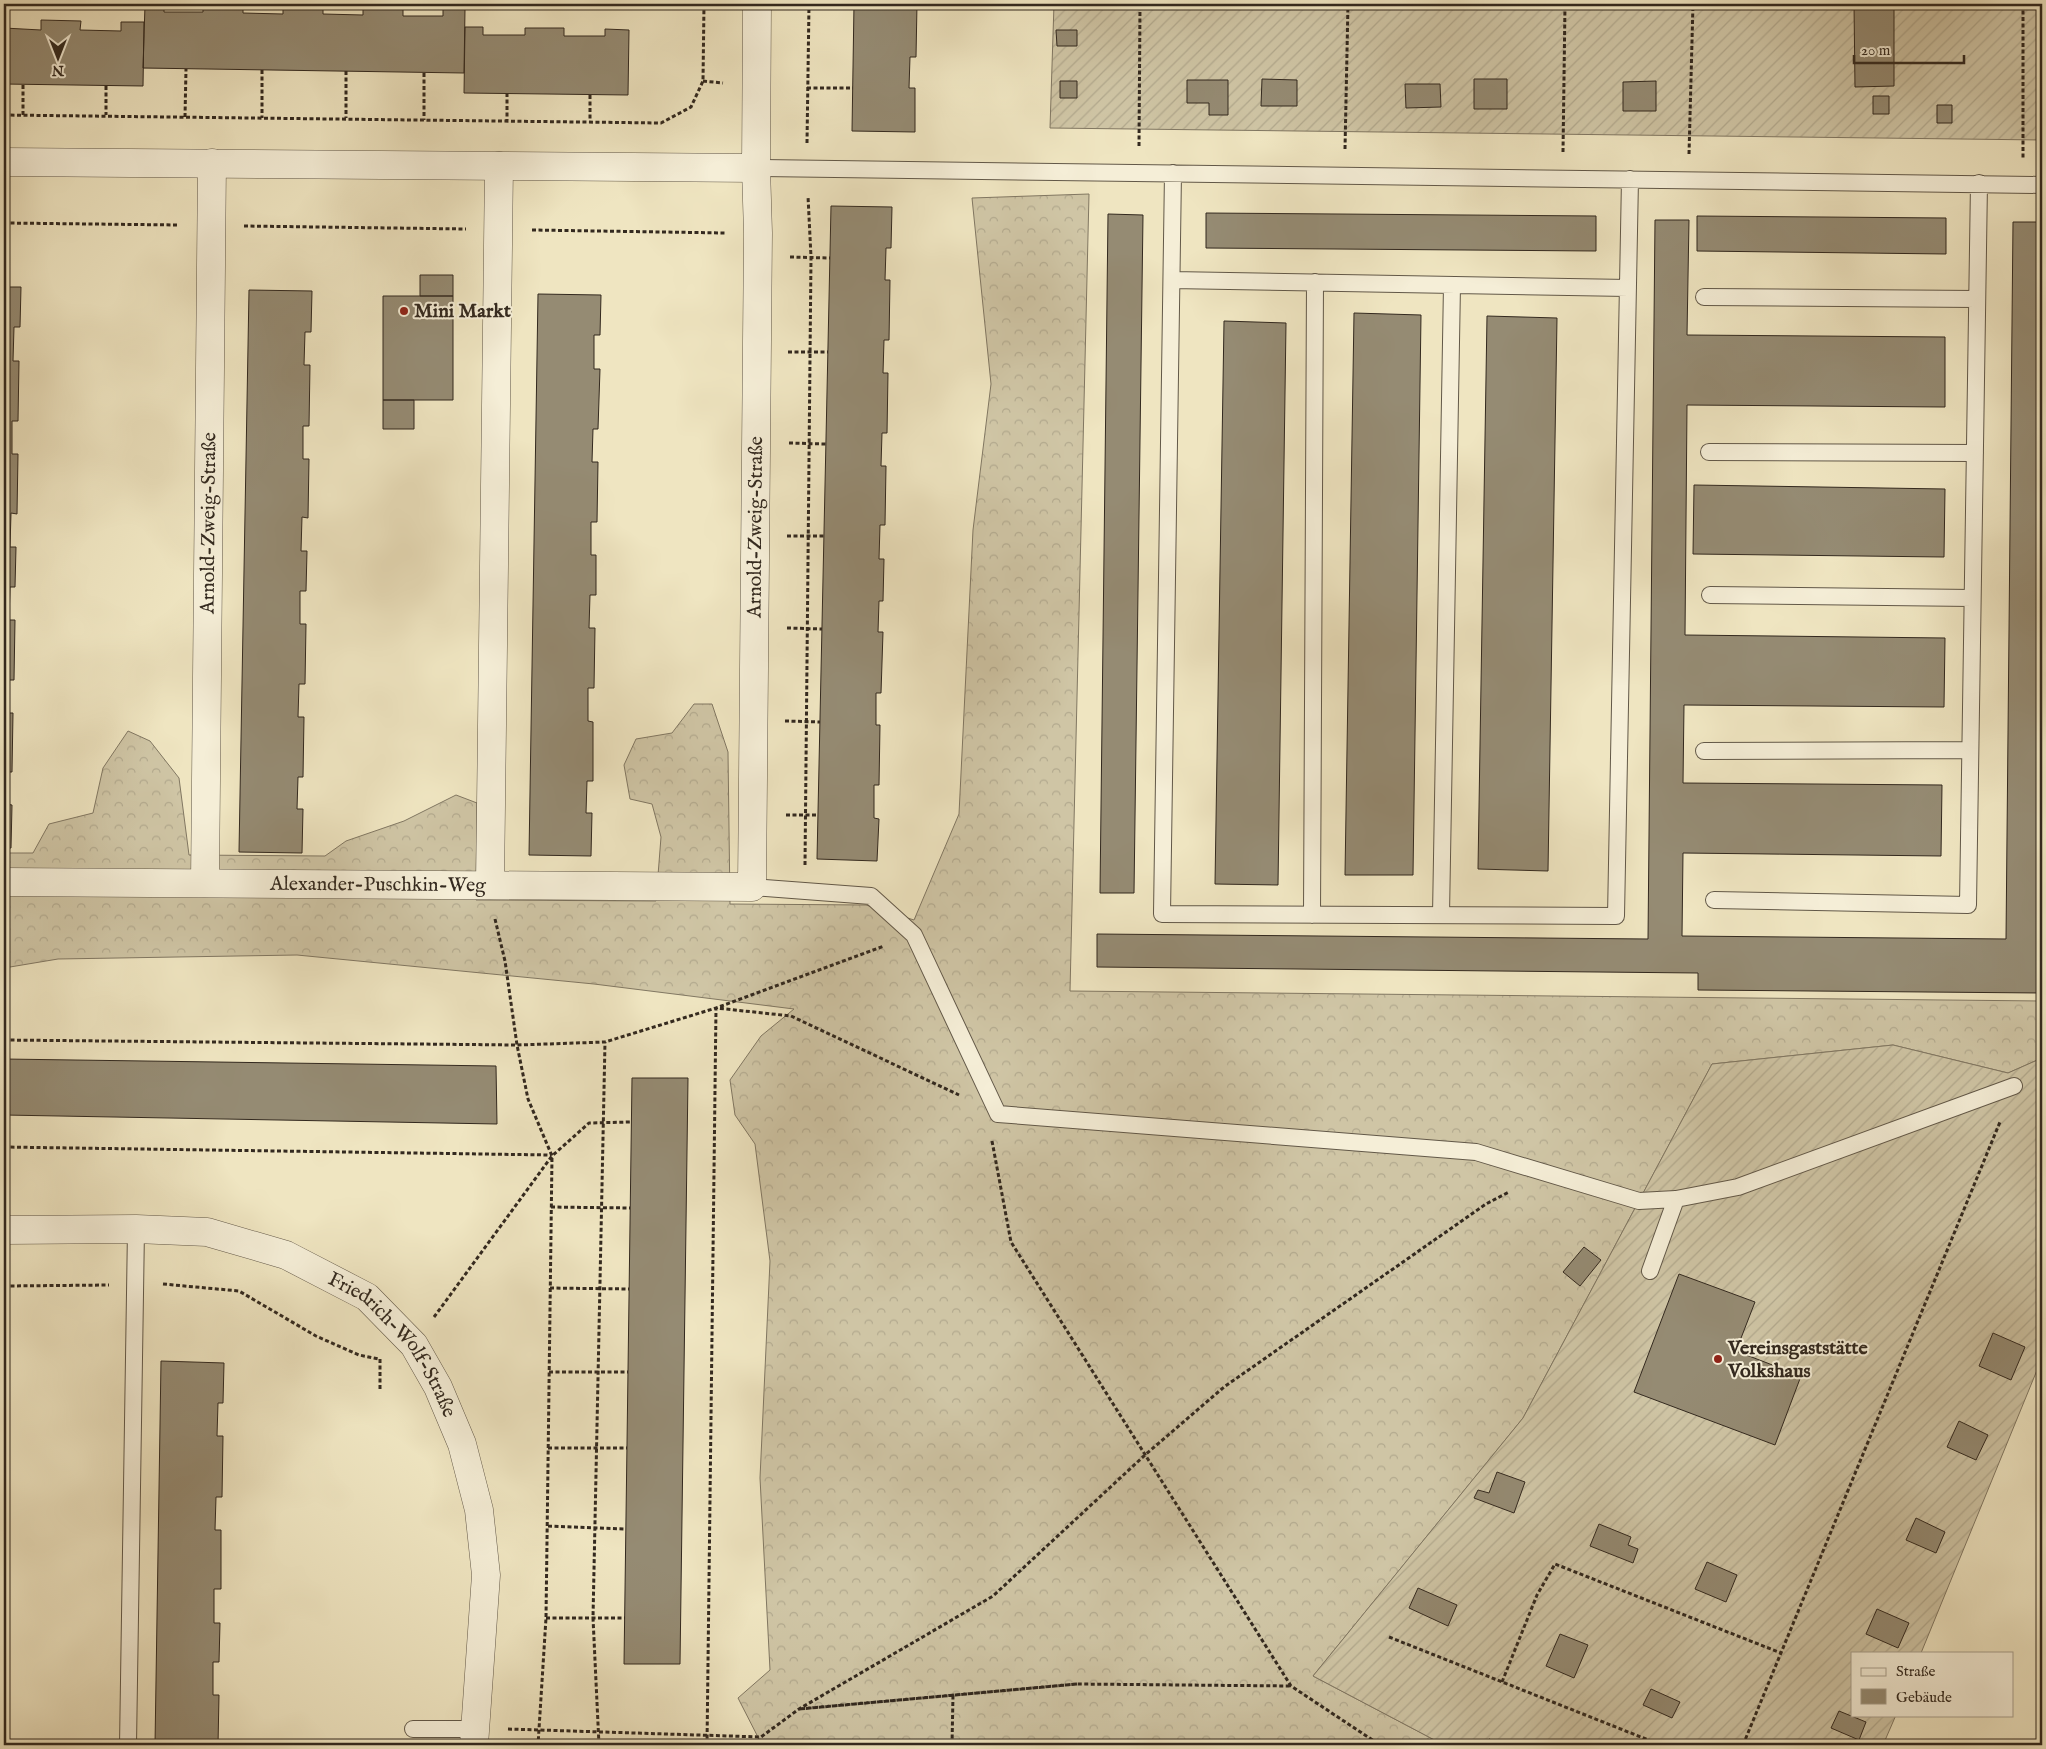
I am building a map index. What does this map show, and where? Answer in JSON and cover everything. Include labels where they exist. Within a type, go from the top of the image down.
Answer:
[{"type":"street","name":"Arnold-Zweig-Straße","points":[[752,887],[758,245],[756,168],[757,4]]},
{"type":"street","points":[[4,162],[756,168]]},
{"type":"street","name":"Arnold-Zweig-Straße","points":[[205,883],[212,163]]},
{"type":"street","points":[[490,885],[499,166]]},
{"type":"street","name":"Alexander-Puschkin-Weg","points":[[4,882],[752,887]]},
{"type":"street","name":"Friedrich-Wolf-Straße","points":[[4,1230],[136,1229],[207,1232],[286,1255],[367,1297],[414,1345],[438,1387],[462,1444],[479,1510],[486,1575],[475,1737]]},
{"type":"lane","points":[[756,168],[2042,185]]},
{"type":"lane","points":[[1173,173],[1162,914],[1616,916],[1630,179]]},
{"type":"lane","points":[[1714,900],[1968,906],[1979,184]]},
{"type":"lane","points":[[1172,280],[1628,288]]},
{"type":"lane","points":[[1312,915],[1314,282]]},
{"type":"lane","points":[[1441,915],[1452,285]]},
{"type":"lane","points":[[1704,297],[1977,299]]},
{"type":"lane","points":[[1709,452],[1975,453]]},
{"type":"lane","points":[[1710,595],[1972,598]]},
{"type":"lane","points":[[1704,751],[1970,750]]},
{"type":"lane","points":[[752,887],[871,896],[914,935],[998,1114],[1476,1152],[1639,1201],[1676,1199],[1738,1187],[2014,1086]]},
{"type":"lane","points":[[1650,1271],[1676,1199]]},
{"type":"lane","points":[[128,1745],[136,1229]]},
{"type":"lane","points":[[413,1728],[475,1737]]},
{"type":"path","points":[[4,114],[661,123],[691,107],[703,81],[704,4]]},
{"type":"path","points":[[805,891],[811,257],[806,168],[809,4]]},
{"type":"path","points":[[1139,172],[1140,4]]},
{"type":"path","points":[[1345,175],[1348,4]]},
{"type":"path","points":[[1562,178],[1565,4]]},
{"type":"path","points":[[1688,180],[1693,4]]},
{"type":"path","points":[[2023,4],[2024,184]]},
{"type":"path","points":[[185,117],[186,69]]},
{"type":"path","points":[[262,70],[262,118]]},
{"type":"path","points":[[346,71],[346,118]]},
{"type":"path","points":[[424,72],[424,120]]},
{"type":"path","points":[[24,85],[24,115]]},
{"type":"path","points":[[106,86],[106,115]]},
{"type":"path","points":[[807,88],[853,88]]},
{"type":"path","points":[[507,93],[507,120]]},
{"type":"path","points":[[590,95],[590,122]]},
{"type":"path","points":[[4,223],[499,229],[758,245],[811,257],[830,258]]},
{"type":"path","points":[[490,885],[528,1099],[552,1156],[546,1618],[538,1745]]},
{"type":"path","points":[[4,1040],[517,1045],[605,1042],[716,1008],[914,935]]},
{"type":"path","points":[[716,1008],[791,1016],[998,1114],[991,1138],[1011,1242],[1291,1686],[1380,1745]]},
{"type":"path","points":[[707,1745],[716,1008]]},
{"type":"path","points":[[599,1745],[593,1618],[605,1042]]},
{"type":"path","points":[[1743,1745],[2014,1086]]},
{"type":"path","points":[[4,1147],[552,1156]]},
{"type":"path","points":[[475,1737],[539,1730],[761,1736],[799,1709],[993,1596],[1145,1455],[1224,1387],[1486,1204],[1544,1173]]},
{"type":"path","points":[[551,1207],[630,1208]]},
{"type":"path","points":[[550,1288],[629,1289]]},
{"type":"path","points":[[380,1359],[380,1390]]},
{"type":"path","points":[[549,1372],[628,1372]]},
{"type":"path","points":[[548,1448],[627,1448]]},
{"type":"path","points":[[548,1526],[626,1529]]},
{"type":"path","points":[[1502,1682],[1537,1595],[1554,1564],[1781,1653]]},
{"type":"path","points":[[546,1618],[625,1618]]},
{"type":"path","points":[[1389,1637],[1661,1745]]},
{"type":"path","points":[[799,1709],[1077,1684],[1291,1686]]},
{"type":"path","points":[[799,1709],[1077,1684]]},
{"type":"path","points":[[952,1745],[953,1696]]},
{"type":"green space","points":[[1054,4],[2042,4],[2042,140],[1050,128]]},
{"type":"green space","points":[[1089,194],[1070,991],[2042,1001],[2042,1058],[2008,1073],[1893,1045],[1712,1064],[1523,1418],[1313,1676],[1444,1745],[762,1745],[738,1698],[770,1670],[760,1478],[770,1261],[755,1144],[735,1115],[730,1080],[761,1036],[794,1009],[594,984],[297,955],[58,959],[4,968],[4,853],[33,853],[49,824],[93,813],[103,768],[128,731],[150,741],[179,778],[189,855],[325,856],[346,841],[404,821],[456,795],[477,803],[476,900],[656,901],[661,837],[652,804],[630,799],[624,765],[636,739],[672,733],[694,704],[712,704],[728,752],[730,904],[866,905],[914,920],[959,814],[973,530],[991,384],[972,198]]},
{"type":"green space","points":[[1893,1045],[2008,1073],[2042,1058],[2042,1358],[1921,1652],[1851,1652],[1851,1716],[1896,1716],[1883,1745],[1444,1745],[1313,1676],[1523,1418],[1712,1064]]},
{"type":"building","points":[[854,4],[917,4],[916,57],[910,57],[909,88],[915,88],[915,132],[852,131]]},
{"type":"building","points":[[1060,4],[1078,4],[1078,8],[1060,8]]},
{"type":"building","points":[[1854,4],[1894,4],[1894,86],[1855,87]]},
{"type":"building","points":[[145,5],[164,5],[164,12],[203,12],[203,5],[243,6],[243,13],[283,14],[283,6],[323,7],[323,14],[363,15],[363,8],[403,8],[403,16],[443,16],[443,9],[465,9],[464,73],[143,68]]},
{"type":"building","points":[[41,20],[81,21],[80,30],[121,31],[121,22],[144,22],[143,86],[4,84],[4,28],[41,30]]},
{"type":"building","points":[[465,27],[483,27],[483,35],[525,35],[525,28],[564,28],[564,36],[605,36],[605,29],[629,30],[628,95],[464,93]]},
{"type":"building","points":[[1056,30],[1077,30],[1077,46],[1057,46]]},
{"type":"building","points":[[1262,79],[1297,80],[1297,106],[1261,106]]},
{"type":"building","points":[[1474,79],[1507,79],[1507,109],[1474,109]]},
{"type":"building","points":[[1187,80],[1228,80],[1228,115],[1209,115],[1209,103],[1187,103]]},
{"type":"building","points":[[1060,81],[1077,81],[1077,98],[1060,98]]},
{"type":"building","points":[[1656,81],[1656,111],[1623,111],[1623,82]]},
{"type":"building","points":[[1405,84],[1440,84],[1441,107],[1406,108]]},
{"type":"building","points":[[1873,96],[1889,96],[1889,114],[1873,114]]},
{"type":"building","points":[[1937,105],[1952,105],[1952,123],[1937,123]]},
{"type":"building","points":[[831,206],[892,207],[891,248],[886,248],[885,280],[890,280],[889,340],[884,340],[883,373],[888,373],[887,433],[882,433],[881,466],[886,466],[885,525],[880,525],[879,559],[884,559],[883,601],[879,601],[878,632],[883,632],[881,693],[876,693],[876,725],[880,725],[879,785],[874,785],[874,818],[879,819],[877,861],[817,859]]},
{"type":"building","points":[[1206,213],[1596,216],[1596,251],[1206,248]]},
{"type":"building","points":[[1108,214],[1143,215],[1134,893],[1100,893]]},
{"type":"building","points":[[1697,216],[1946,218],[1946,254],[1697,251]]},
{"type":"building","points":[[1655,220],[1689,220],[1687,335],[1945,337],[1945,407],[1687,405],[1685,635],[1945,638],[1944,707],[1684,705],[1683,783],[1942,785],[1941,856],[1683,853],[1682,936],[2006,939],[2013,222],[2042,222],[2042,947],[2040,947],[2040,993],[1698,990],[1698,973],[1097,967],[1097,934],[1648,939]]},
{"type":"building","points":[[420,275],[453,275],[453,296],[420,296]]},
{"type":"building","points":[[4,287],[21,287],[20,327],[14,327],[13,361],[19,361],[18,421],[12,421],[12,454],[18,454],[17,514],[11,513],[10,547],[16,547],[15,587],[10,587],[9,620],[15,620],[14,680],[8,680],[7,713],[13,713],[12,772],[6,772],[6,804],[12,805],[11,848],[4,848]]},
{"type":"building","points":[[249,290],[312,291],[311,332],[305,332],[304,365],[310,365],[309,426],[303,426],[303,459],[309,459],[308,518],[302,517],[301,551],[307,551],[306,591],[300,591],[300,624],[306,624],[305,684],[299,684],[298,717],[304,717],[303,777],[298,777],[297,809],[303,809],[302,853],[239,852]]},
{"type":"building","points":[[538,294],[601,295],[600,335],[594,335],[594,369],[600,369],[598,429],[593,429],[592,462],[598,462],[597,522],[591,522],[591,555],[596,555],[596,595],[590,595],[589,628],[595,628],[594,688],[588,688],[588,721],[593,722],[593,781],[587,781],[586,813],[592,813],[591,856],[529,855]]},
{"type":"building","points":[[383,296],[453,296],[453,400],[383,400]]},
{"type":"building","points":[[1354,313],[1421,315],[1413,875],[1345,875]]},
{"type":"building","points":[[1487,316],[1557,318],[1548,871],[1478,869]]},
{"type":"building","points":[[1224,321],[1286,323],[1278,885],[1215,884]]},
{"type":"building","points":[[383,400],[414,400],[414,429],[383,429]]},
{"type":"building","points":[[1694,485],[1945,489],[1944,557],[1693,554]]},
{"type":"building","points":[[4,1059],[496,1066],[497,1124],[4,1115]]},
{"type":"building","points":[[632,1078],[688,1078],[680,1664],[624,1664]]},
{"type":"building","points":[[1584,1247],[1601,1260],[1580,1286],[1563,1272]]},
{"type":"building","points":[[1679,1274],[1755,1302],[1736,1351],[1801,1376],[1775,1445],[1634,1392]]},
{"type":"building","points":[[1993,1333],[2025,1347],[2011,1380],[1979,1366]]},
{"type":"building","points":[[161,1361],[224,1363],[223,1403],[218,1403],[217,1436],[223,1436],[222,1497],[216,1497],[215,1530],[221,1530],[221,1589],[214,1589],[214,1623],[220,1623],[219,1662],[213,1662],[213,1695],[219,1695],[218,1745],[155,1745]]},
{"type":"building","points":[[1959,1421],[1988,1435],[1976,1460],[1947,1447]]},
{"type":"building","points":[[1497,1472],[1525,1482],[1514,1513],[1474,1498],[1478,1490],[1489,1493]]},
{"type":"building","points":[[1916,1518],[1945,1532],[1936,1553],[1906,1540]]},
{"type":"building","points":[[1599,1524],[1631,1537],[1628,1545],[1638,1549],[1633,1563],[1590,1546]]},
{"type":"building","points":[[1707,1562],[1737,1575],[1726,1602],[1695,1589]]},
{"type":"building","points":[[1418,1588],[1457,1605],[1448,1626],[1409,1608]]},
{"type":"building","points":[[1877,1609],[1909,1623],[1898,1648],[1866,1634]]},
{"type":"building","points":[[1560,1634],[1588,1645],[1574,1678],[1546,1666]]},
{"type":"building","points":[[1651,1689],[1680,1702],[1672,1718],[1643,1705]]},
{"type":"building","points":[[1839,1711],[1866,1722],[1859,1740],[1831,1728]]},
{"type":"building","points":[[1489,1739],[1508,1745],[1487,1745]]},
{"type":"place","name":"Mini Markt","points":[[404,311]]},
{"type":"place","name":"Vereinsgaststätte Volkshaus","points":[[1718,1359]]}]
